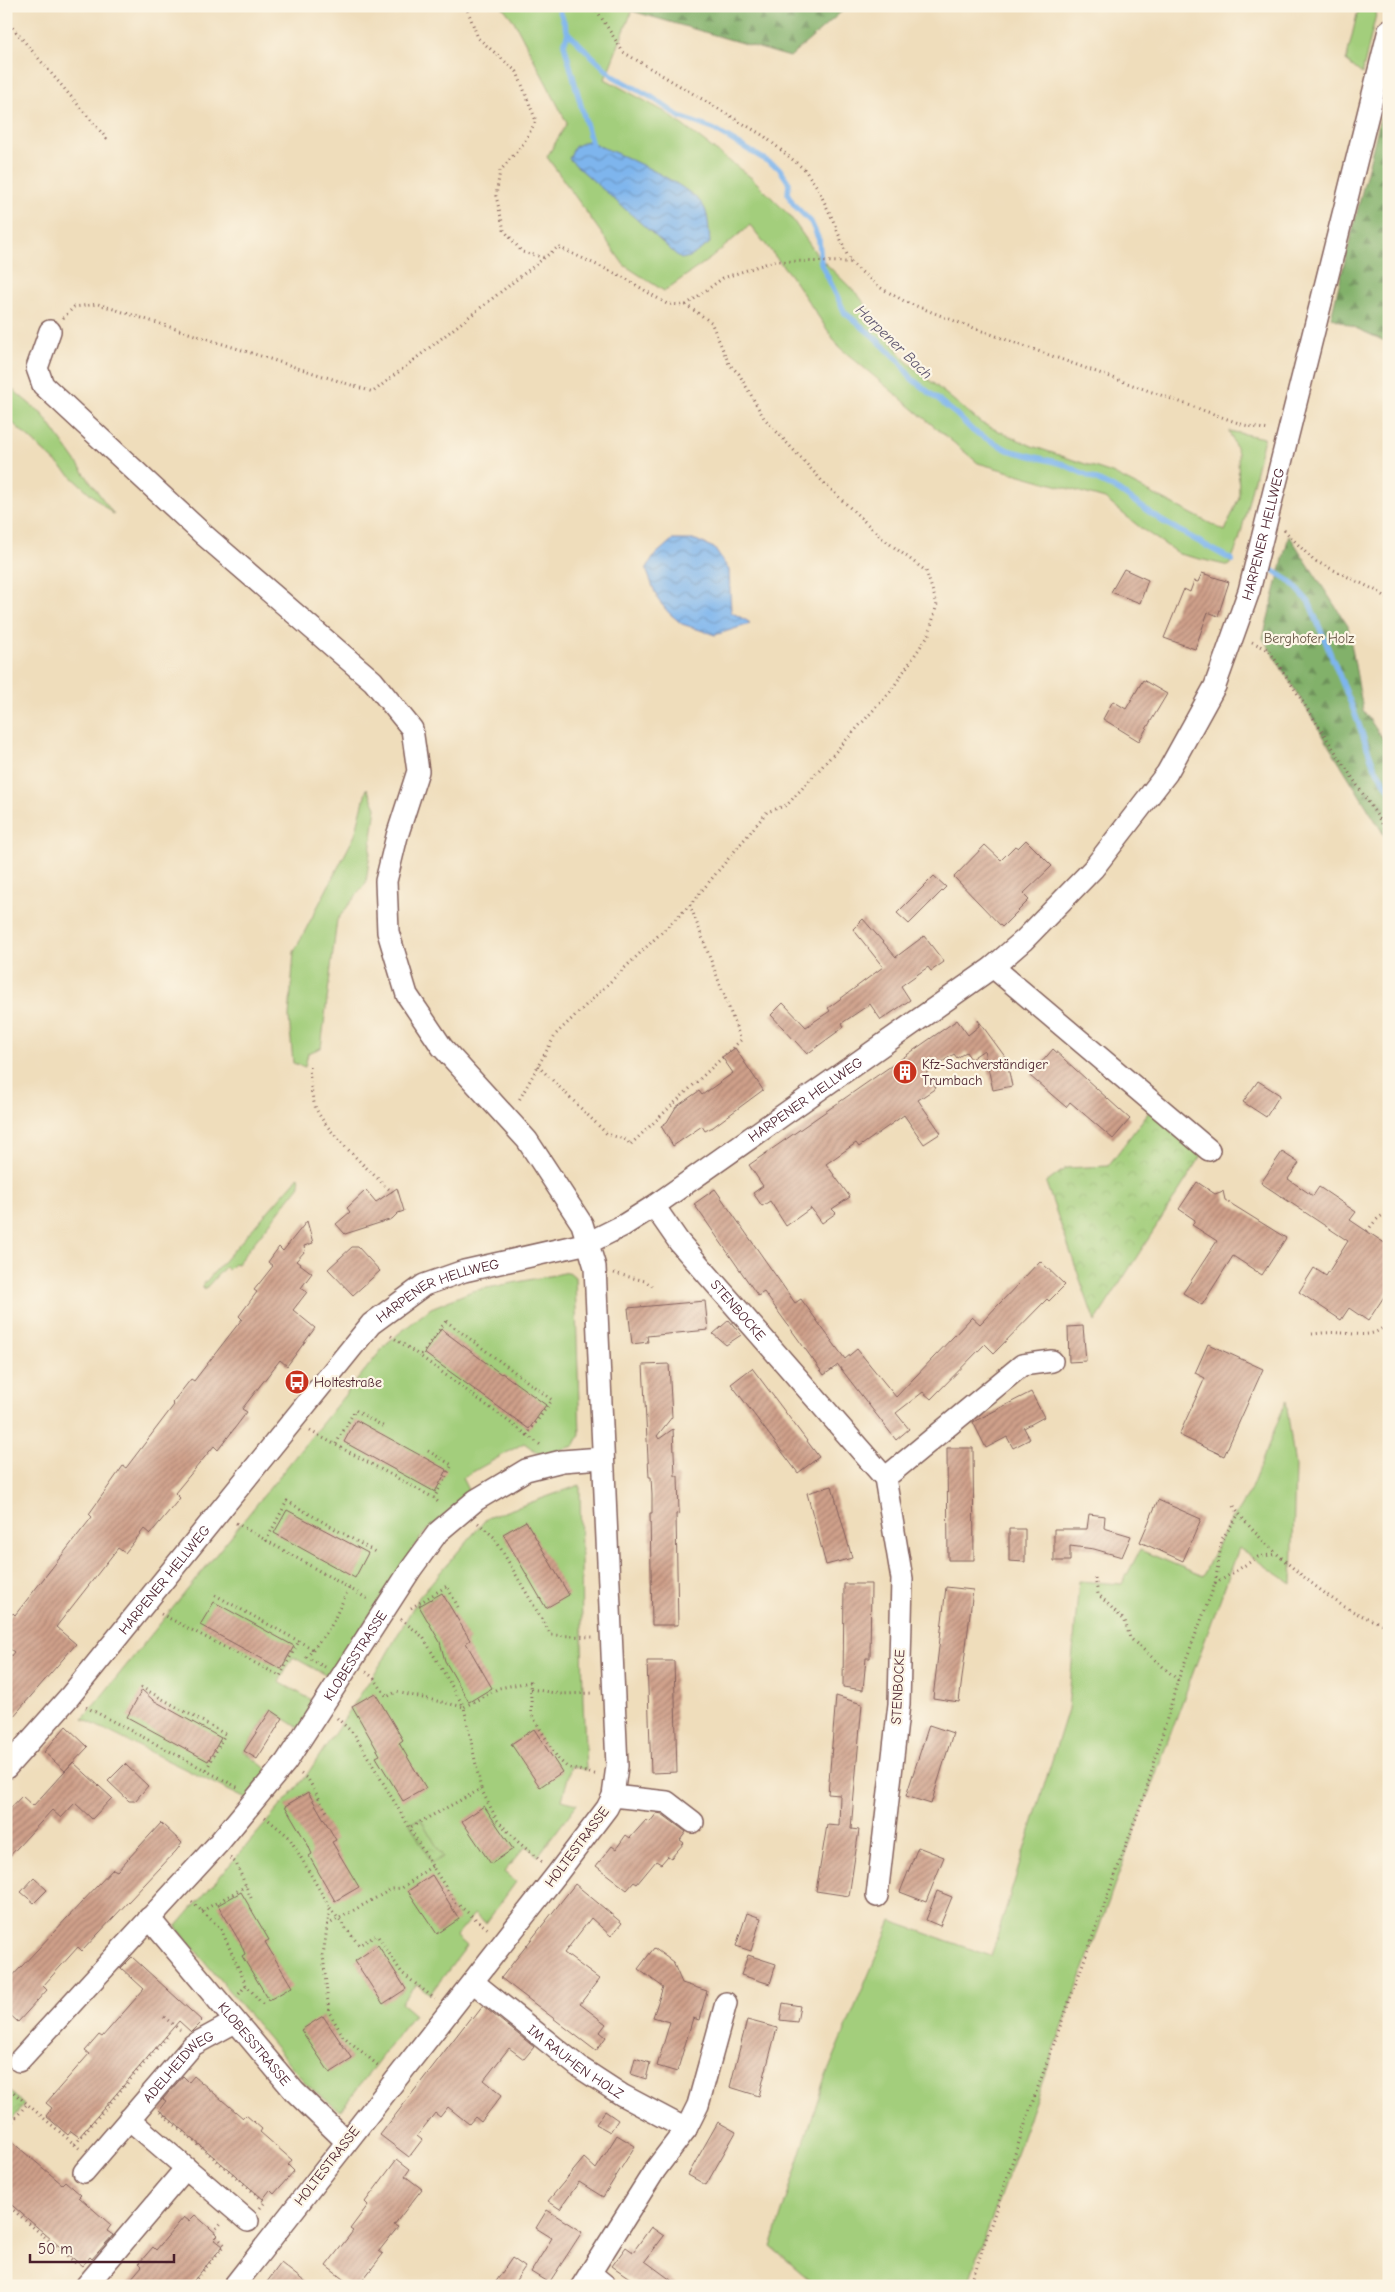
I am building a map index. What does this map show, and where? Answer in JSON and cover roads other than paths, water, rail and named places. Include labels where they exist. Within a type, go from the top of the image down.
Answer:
[{"type":"street","name":"HARPENER HELLWEG","points":[[6,1768],[70,1696],[371,1324],[424,1285],[464,1271],[588,1243],[654,1206],[993,967],[1024,940],[1093,869],[1167,773],[1210,694],[1233,639],[1249,591],[1389,30]]},
{"type":"street","name":"HOLTESTRASSE","points":[[50,331],[37,368],[43,385],[204,535],[373,681],[412,729],[418,772],[396,836],[386,881],[388,932],[407,995],[442,1047],[527,1140],[582,1224],[594,1267],[617,1766],[614,1788],[607,1808],[234,2286]]},
{"type":"street","points":[[993,967],[1208,1150]]},
{"type":"street","name":"STENBOCKE","points":[[654,1206],[684,1248],[885,1478],[902,1579],[899,1704],[877,1896]]},
{"type":"street","points":[[885,1478],[1022,1365],[1052,1360]]},
{"type":"street","name":"KLOBESSTRASSE","points":[[19,2061],[217,1845],[286,1762],[411,1569],[438,1532],[459,1513],[501,1482],[526,1470],[562,1461],[602,1458]]},
{"type":"street","points":[[614,1788],[667,1802],[693,1822]]},
{"type":"street","name":"KLOBESSTRASSE","points":[[149,1918],[294,2091],[346,2141]]},
{"type":"street","name":"IM RAUHEN HOLZ","points":[[472,1982],[579,2067],[622,2095],[686,2129]]},
{"type":"street","points":[[593,2282],[655,2170],[686,2129],[698,2106],[726,2003]]},
{"type":"street","name":"ADELHEIDWEG","points":[[89,2166],[193,2045],[236,2022]]},
{"type":"street","points":[[129,2119],[186,2168],[247,2213]]},
{"type":"street","points":[[90,2282],[186,2168]]},
{"type":"water","points":[[586,141],[652,170],[686,190],[705,209],[710,243],[690,257],[681,259],[569,159],[574,147]]},
{"type":"water","points":[[672,540],[696,540],[714,548],[729,570],[731,612],[750,624],[715,635],[682,624],[669,613],[658,600],[646,569],[655,555]]},
{"type":"waterway","name":"Harpener Bach","points":[[558,6],[568,33],[613,76],[653,98],[680,117],[713,129],[779,168],[789,183],[788,194],[794,205],[811,222],[819,240],[821,263],[845,313],[898,360],[912,379],[956,414],[973,431],[1008,450],[1063,464],[1118,490],[1162,521],[1232,560]]},
{"type":"waterway","points":[[568,33],[564,44],[593,149]]},
{"type":"waterway","name":"Harpener Bach","points":[[1274,571],[1290,581],[1309,602],[1352,706],[1374,766],[1389,789]]},
{"type":"place","name":"Kfz-Sachverständiger Trumbach","points":[[905,1072]]},
{"type":"place","name":"Holtestraße","points":[[297,1382]]},
{"type":"park label","name":"Berghofer Holz","points":[[1309,638]]}]
